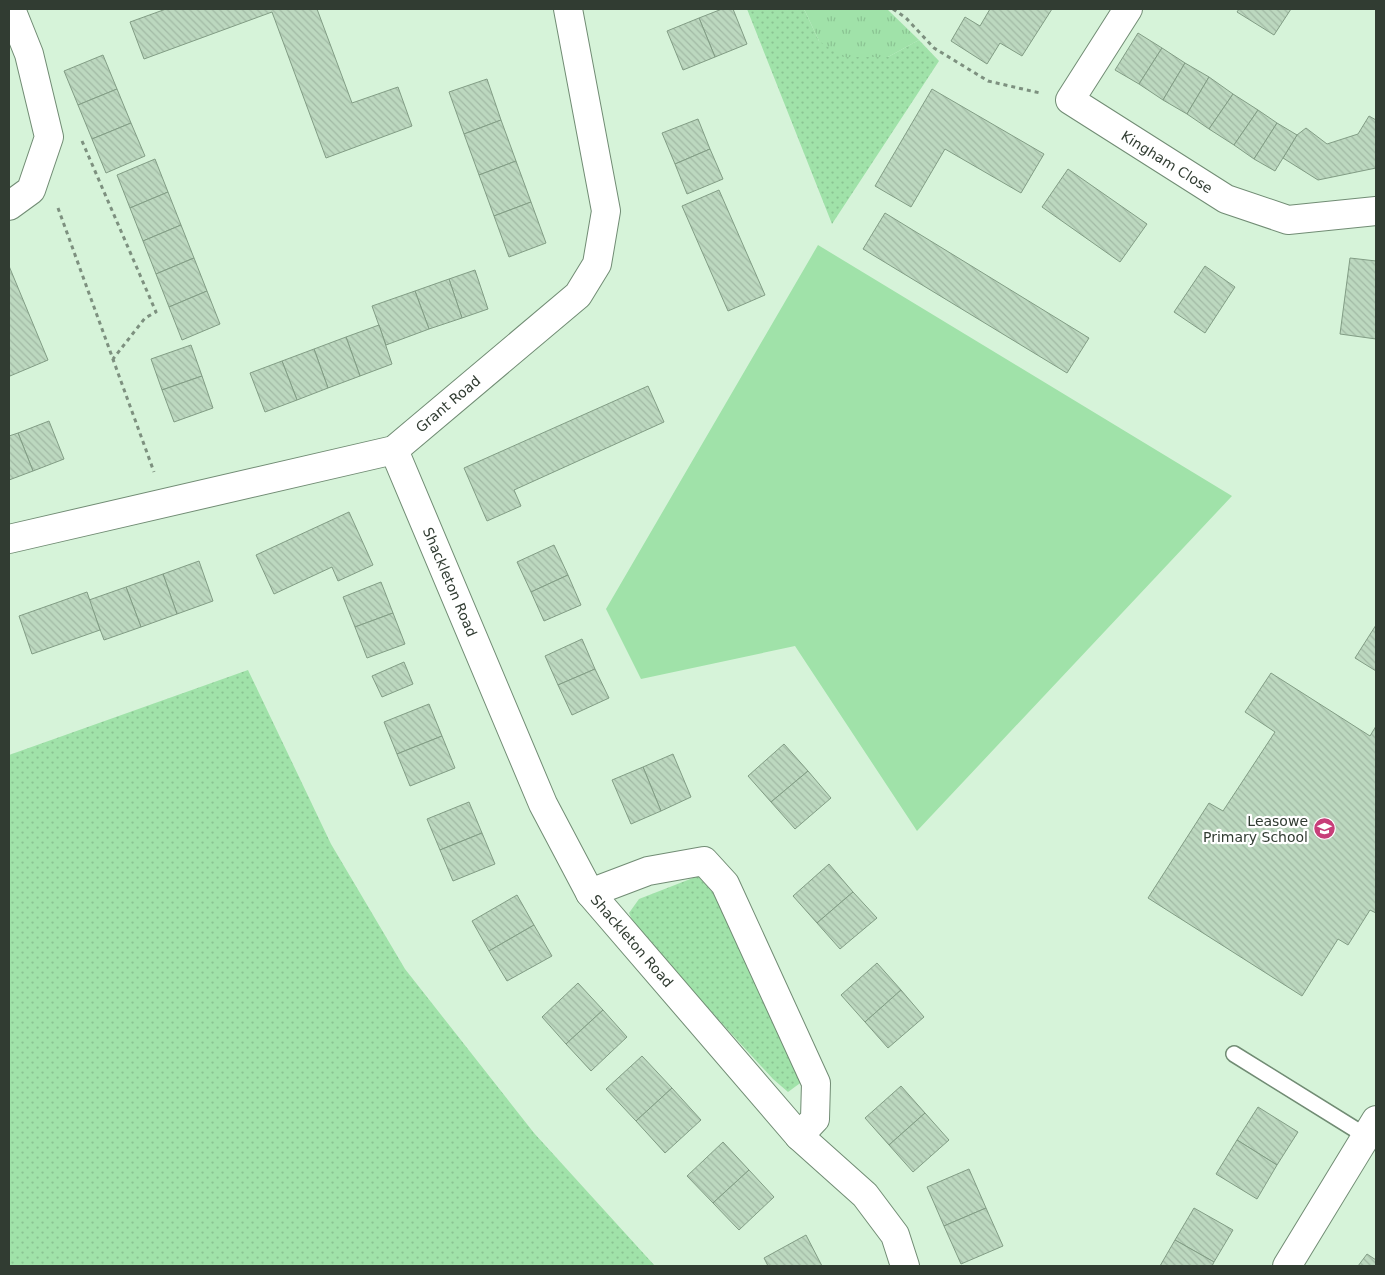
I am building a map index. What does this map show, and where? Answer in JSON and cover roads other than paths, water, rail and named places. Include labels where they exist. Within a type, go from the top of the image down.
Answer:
[{"type":"street","points":[[9,206],[32,190],[48,137],[28,54],[12,9]]},
{"type":"street","name":"Grant Road","points":[[9,540],[394,450],[578,295],[597,264],[606,211],[568,9]]},
{"type":"street","name":"Kingham Close","points":[[1128,9],[1070,100],[1226,199],[1288,220],[1376,211]]},
{"type":"street","name":"Shackleton Road","points":[[394,450],[543,804],[590,893],[800,1136],[865,1195],[895,1235],[905,1266]]},
{"type":"street","points":[[590,893],[648,871],[704,861],[725,884],[816,1083],[815,1119],[800,1136]]},
{"type":"street","points":[[1287,1266],[1371,1128]]},
{"type":"lane","points":[[1234,1054],[1371,1128]]},
{"type":"place","name":"Leasowe Primary School","points":[[1324,829]]}]
